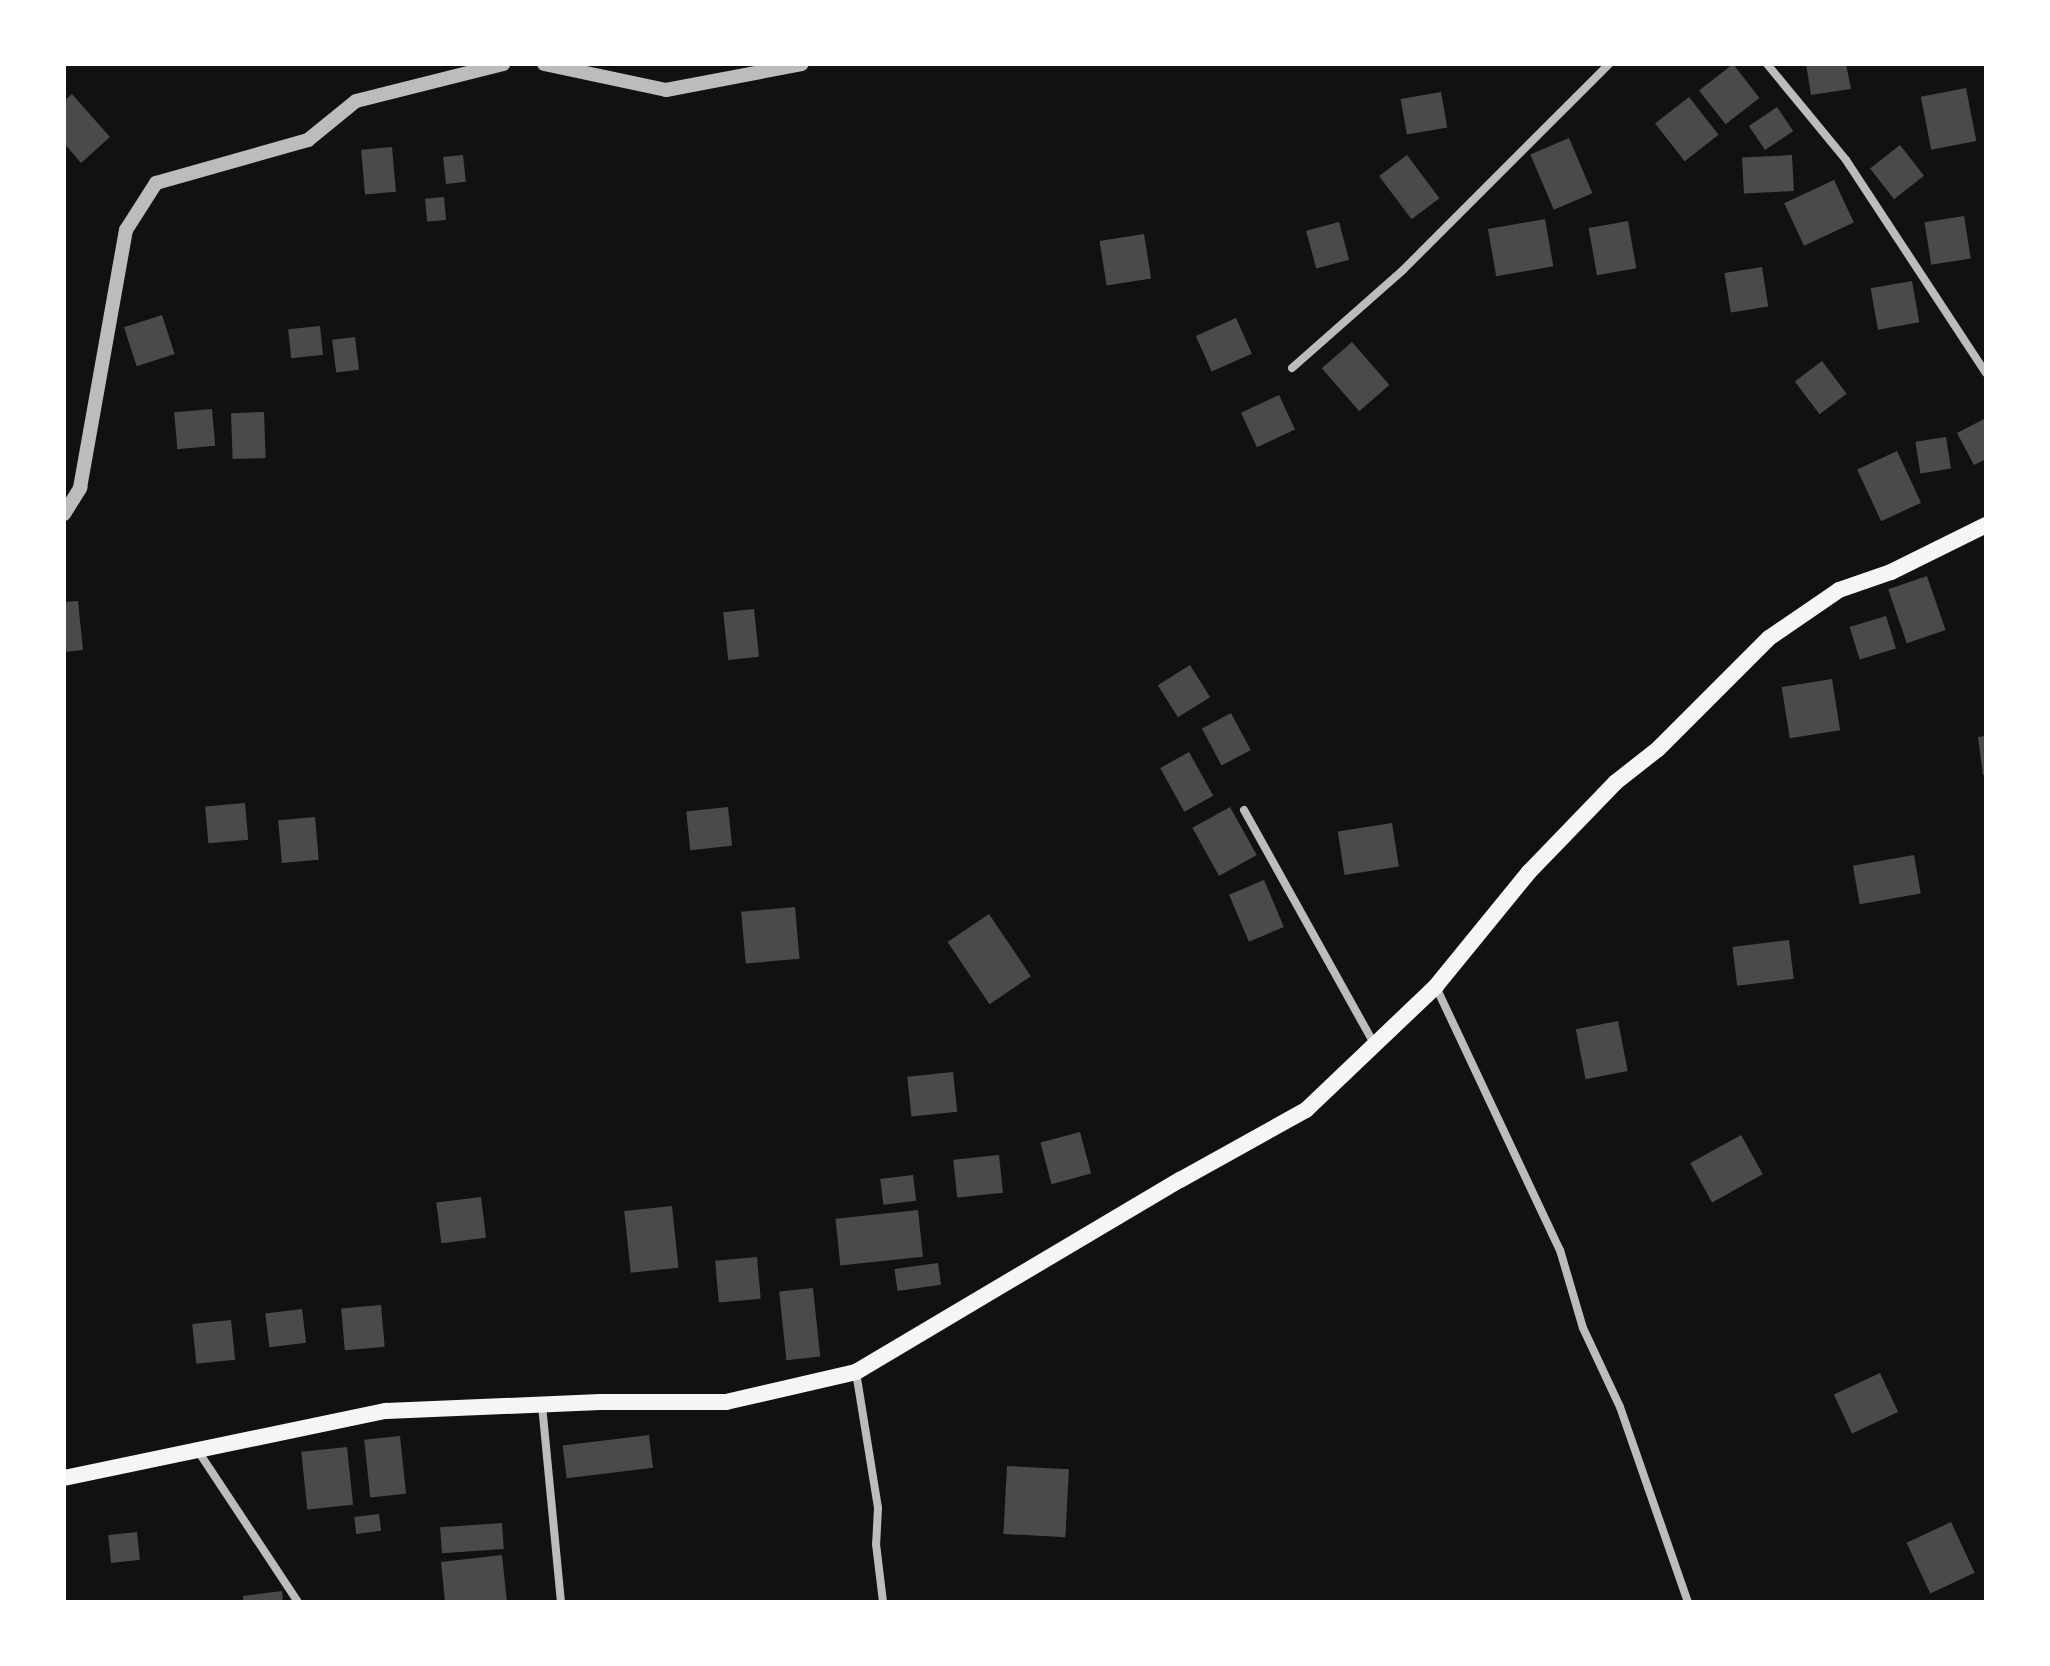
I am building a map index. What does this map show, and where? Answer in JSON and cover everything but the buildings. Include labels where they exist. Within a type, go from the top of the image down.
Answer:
[{"type":"main road","points":[[64,1478],[386,1411],[542,1404],[726,1402],[856,1372],[1180,1180],[1306,1110],[1436,986],[1529,872],[1616,782],[1658,749],[1769,638],[1839,590],[1891,572],[1986,525]]},
{"type":"street","points":[[64,514],[80,488],[126,230],[156,183],[308,140],[356,101],[503,64]]},
{"type":"street","points":[[544,64],[666,90],[802,64]]},
{"type":"street","points":[[1292,368],[1402,271],[1609,64]]},
{"type":"street","points":[[1767,64],[1846,160],[1986,373]]},
{"type":"street","points":[[1244,810],[1374,1045]]},
{"type":"street","points":[[1436,986],[1560,1250],[1583,1328],[1620,1407],[1688,1602]]},
{"type":"street","points":[[856,1372],[878,1508],[876,1544],[883,1602]]},
{"type":"street","points":[[542,1404],[561,1602]]},
{"type":"street","points":[[197,1450],[298,1602]]}]
